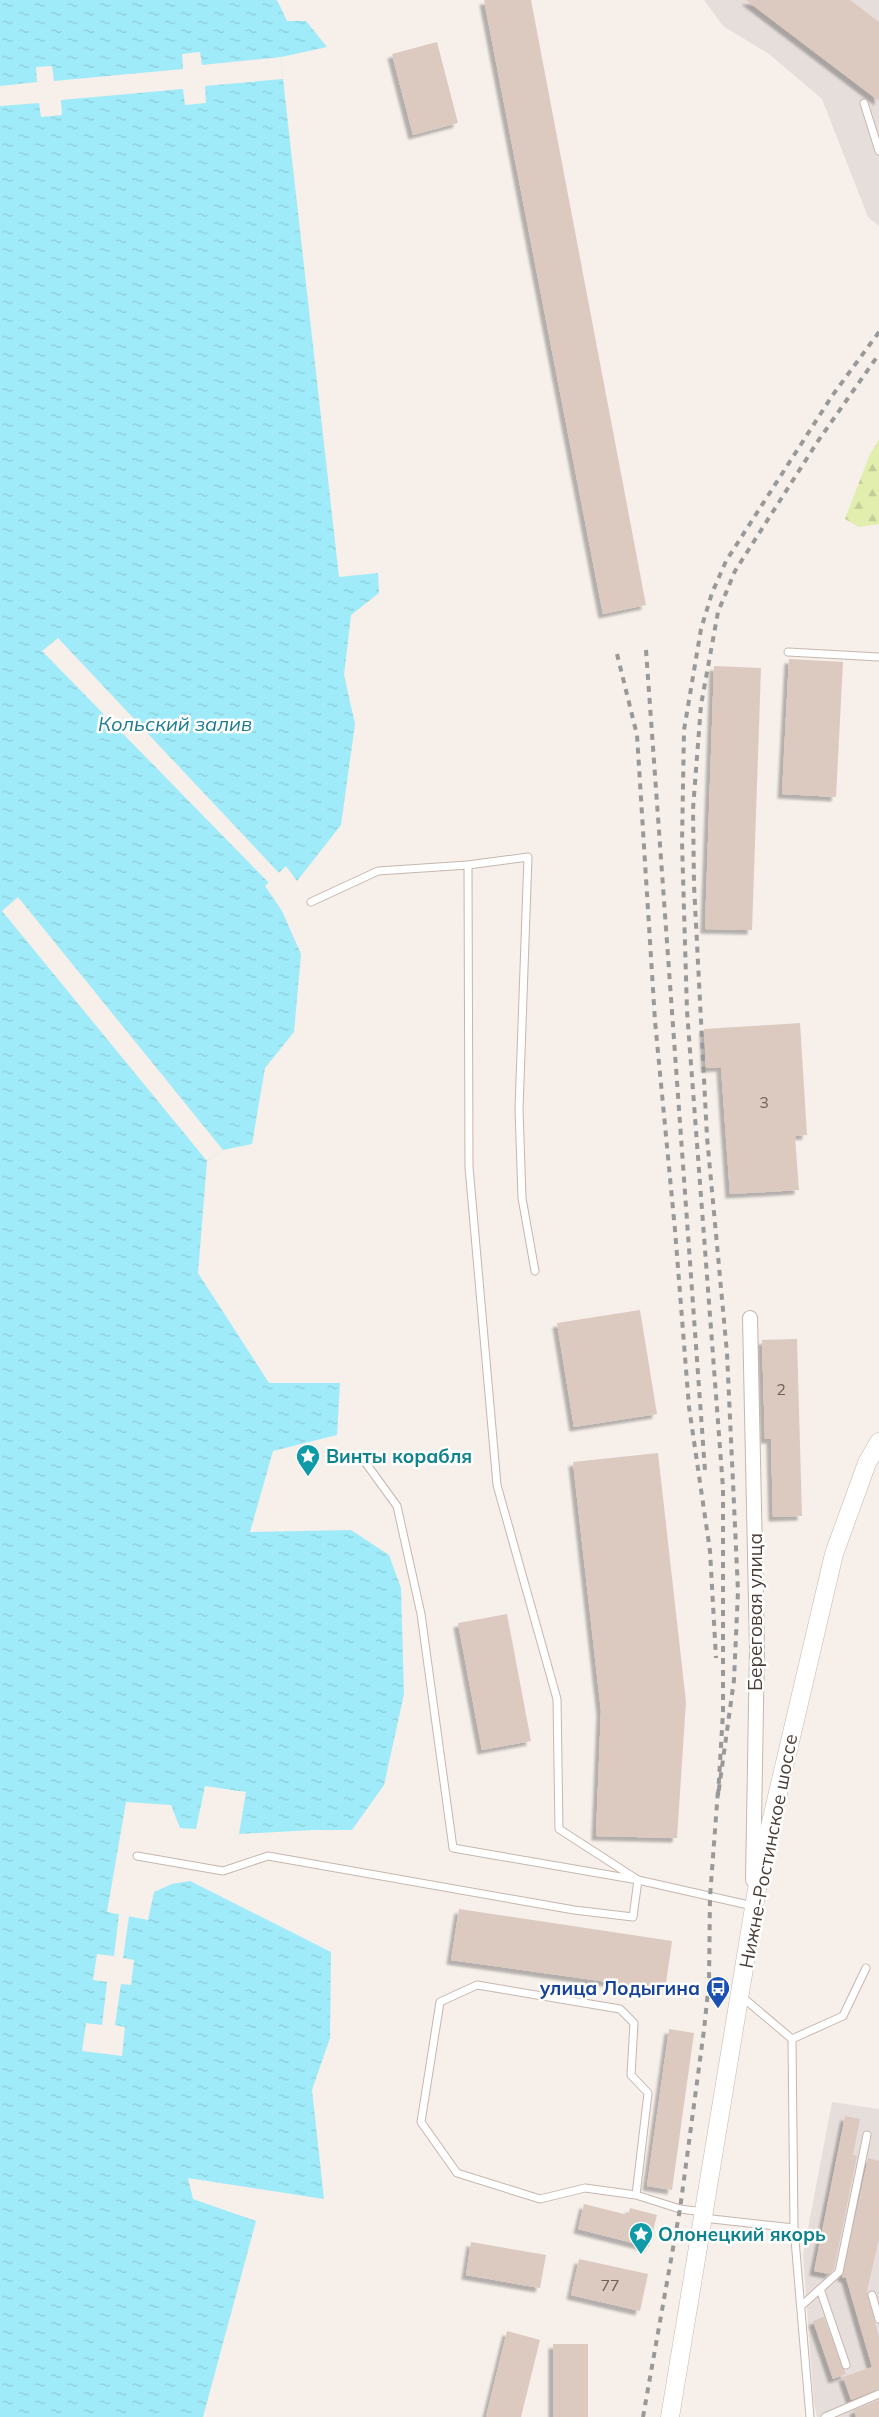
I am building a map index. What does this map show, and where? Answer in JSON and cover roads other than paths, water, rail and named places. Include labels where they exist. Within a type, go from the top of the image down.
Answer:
[{"type":"street","name":"Береговая улица","points":[[750,1318],[757,1649],[754,1907]]},
{"type":"street","name":"Нижне-Ростинское шоссе","points":[[670,2417],[754,1907],[780,1781],[834,1554],[867,1463],[879,1442]]},
{"type":"lane","points":[[864,103],[879,152]]},
{"type":"lane","points":[[788,652],[879,657]]},
{"type":"lane","points":[[311,902],[378,871],[468,865],[528,857],[519,1109],[522,1198],[535,1271]]},
{"type":"lane","points":[[468,865],[469,1167],[496,1485],[557,1699],[559,1829],[638,1880]]},
{"type":"lane","points":[[365,1462],[397,1506],[421,1614],[453,1848],[638,1880],[754,1907]]},
{"type":"lane","points":[[137,1856],[224,1871],[268,1856],[574,1910],[634,1917],[638,1880]]},
{"type":"lane","points":[[792,2039],[843,2016],[866,1968]]},
{"type":"lane","points":[[636,2195],[648,2093],[631,2075],[634,2023],[620,2009],[477,1985],[440,2002],[421,2122],[457,2172],[540,2199],[585,2188],[636,2195],[703,2215],[794,2228]]},
{"type":"lane","points":[[739,1994],[792,2039],[794,2228],[810,2417]]},
{"type":"lane","points":[[801,2306],[839,2272],[867,2135]]},
{"type":"lane","points":[[820,2289],[846,2365]]},
{"type":"lane","points":[[872,2295],[879,2319]]},
{"type":"lane","points":[[825,2417],[879,2394]]},
{"type":"water","name":"Кольский залив","points":[[0,0],[277,0],[287,21],[306,21],[327,47],[281,57],[283,79],[339,577],[378,573],[379,593],[351,615],[344,675],[355,724],[341,825],[297,881],[286,866],[265,886],[282,911],[301,954],[294,1032],[265,1068],[252,1144],[223,1150],[207,1161],[198,1273],[269,1383],[340,1383],[337,1435],[273,1451],[250,1532],[351,1530],[389,1555],[401,1588],[404,1694],[384,1785],[352,1830],[239,1834],[246,1792],[205,1786],[196,1829],[180,1828],[171,1805],[126,1802],[107,1912],[148,1920],[154,1892],[172,1884],[190,1881],[331,1952],[330,2038],[312,2090],[324,2199],[188,2178],[193,2199],[256,2221],[203,2417],[0,2417]]},
{"type":"railway","points":[[879,332],[832,396],[726,561],[712,593],[701,629],[684,730],[682,842],[687,1011],[723,1488],[723,1712],[718,1796],[734,1680],[738,1591],[727,1353],[707,1137],[694,885],[693,809],[701,705],[718,612],[735,571],[818,441],[879,354]]},
{"type":"railway","points":[[646,650],[705,1471]]},
{"type":"railway","points":[[617,654],[637,735],[655,1021],[675,1230],[689,1407],[710,1551],[716,1658]]},
{"type":"railway","points":[[643,2417],[680,2209],[704,2030],[709,1982],[710,1897],[718,1790]]},
{"type":"place","name":"Винты корабля","points":[[308,1477]]},
{"type":"place","name":"улица Лодыгина","points":[[718,2009]]},
{"type":"place","name":"Олонецкий якорь","points":[[641,2255]]}]
